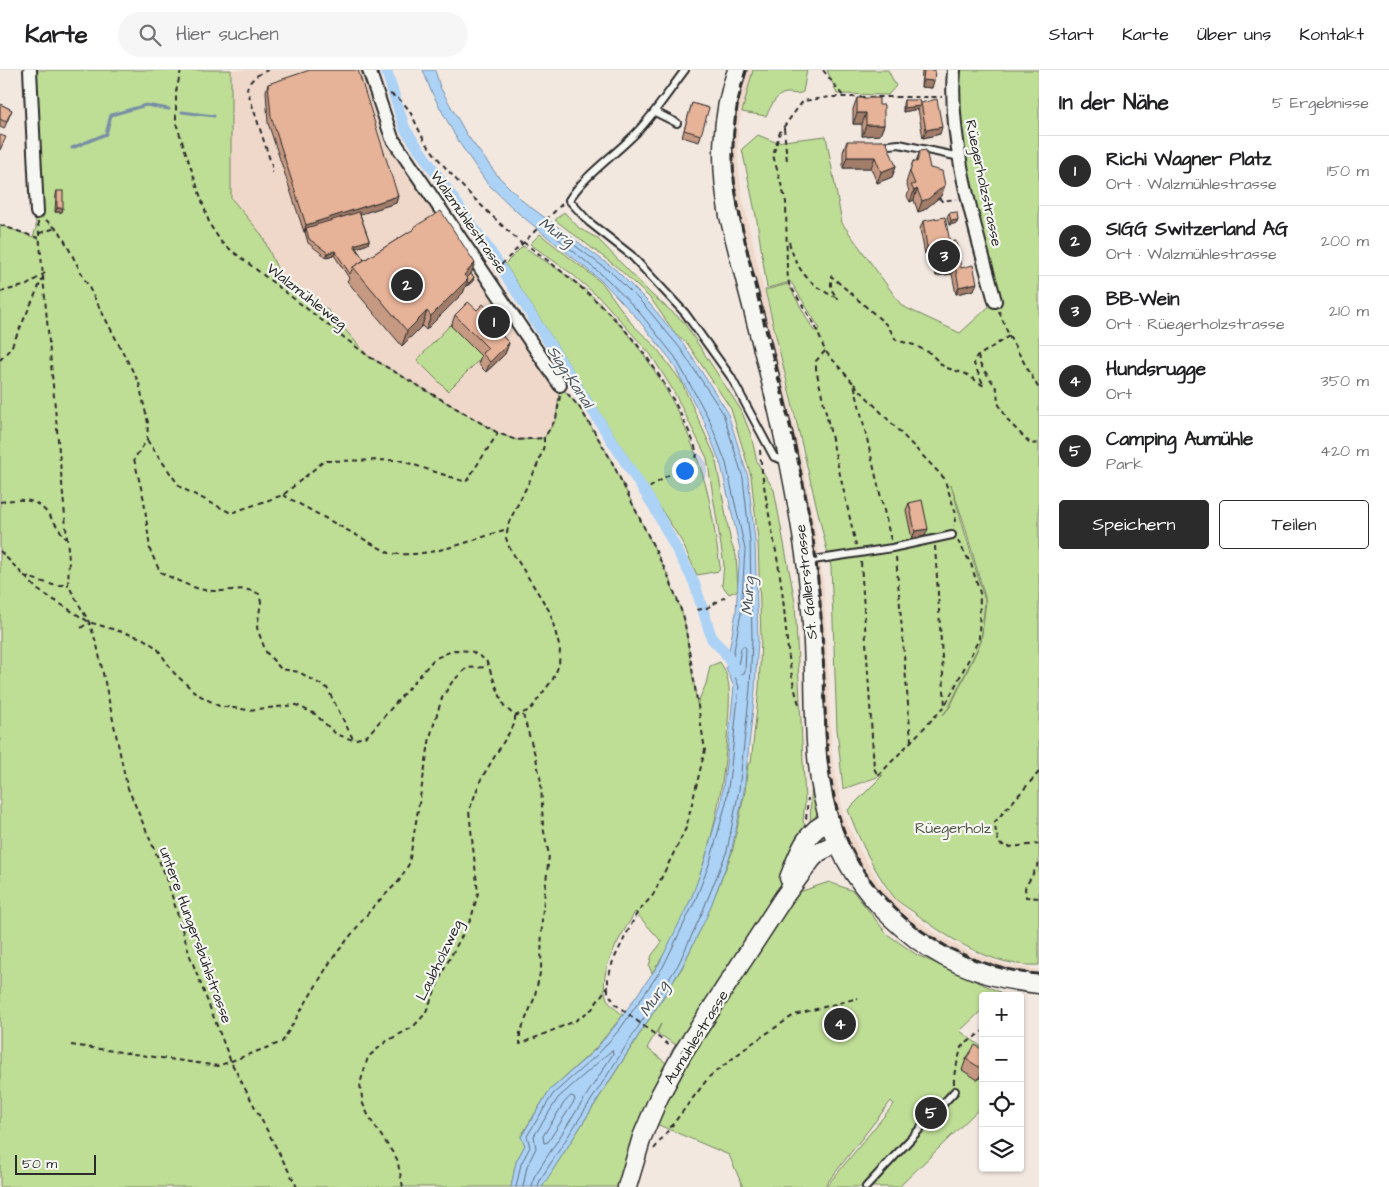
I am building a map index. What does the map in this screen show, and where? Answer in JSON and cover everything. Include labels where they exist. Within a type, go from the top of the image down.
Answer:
[{"type":"main road","name":"St. Gallerstrasse","points":[[737,70],[731,88],[723,133],[722,164],[726,200],[788,458],[806,561],[811,613],[818,765],[829,822],[837,843],[872,898],[913,937],[934,951],[972,970],[998,978],[1039,984]]},
{"type":"main road","name":"Aumühlestrasse","points":[[784,896],[786,886],[807,838],[818,827],[829,822]]},
{"type":"main road","name":"Aumühlestrasse","points":[[628,1187],[635,1158],[659,1097],[682,1054],[784,896],[819,852],[837,843]]},
{"type":"street","points":[[30,70],[37,212]]},
{"type":"street","name":"Walzmühlestrasse","points":[[369,70],[392,138],[560,385]]},
{"type":"street","name":"Rüegerholzstrasse","points":[[954,70],[953,122],[968,196],[995,301]]},
{"type":"lane","points":[[685,70],[654,112],[634,135],[578,186],[569,200],[589,222],[630,255],[685,313],[731,377],[774,457],[780,459],[788,458]]},
{"type":"lane","points":[[654,112],[677,124]]},
{"type":"lane","points":[[876,146],[899,144],[961,157]]},
{"type":"lane","points":[[806,561],[892,548],[952,535]]},
{"type":"lane","points":[[866,1187],[956,1091]]},
{"type":"path","name":"Walzmühleweg","points":[[181,70],[176,92],[176,123],[210,225],[222,243],[368,356],[498,433],[516,440],[544,438]]},
{"type":"path","points":[[269,70],[264,71],[249,84],[247,90],[272,166],[272,173]]},
{"type":"path","points":[[823,70],[843,97]]},
{"type":"path","points":[[388,93],[401,99],[406,104],[426,141],[474,199],[523,243],[565,272],[601,303],[644,352],[671,395],[697,456],[649,488]]},
{"type":"path","points":[[874,768],[878,776],[945,706],[979,639],[980,593],[971,564],[962,545],[952,535],[956,514],[944,478],[825,351],[815,326],[789,284],[786,202],[773,155],[784,128],[803,101],[843,97],[952,98]]},
{"type":"path","points":[[784,128],[787,161]]},
{"type":"path","points":[[939,198],[942,201],[968,196]]},
{"type":"path","points":[[496,271],[562,204]]},
{"type":"path","points":[[37,212],[56,228],[139,383],[148,423],[147,440],[134,459],[144,500],[150,550],[160,572],[188,585],[212,591],[250,589],[259,594],[261,602],[257,628],[266,652],[282,669],[299,672],[327,688],[354,740]]},
{"type":"path","points":[[21,575],[53,585],[68,584],[67,540],[45,273],[37,212]]},
{"type":"path","points":[[0,225],[41,239]]},
{"type":"path","points":[[40,233],[56,228]]},
{"type":"path","points":[[788,239],[794,263],[822,291],[836,298],[831,289],[831,276],[888,326],[896,340],[914,345],[930,353],[944,367],[966,374],[984,386],[974,364],[975,358],[1009,336]]},
{"type":"path","points":[[0,292],[27,285],[45,273]]},
{"type":"path","points":[[0,360],[11,348],[45,273]]},
{"type":"path","points":[[995,301],[1009,336],[1039,389]]},
{"type":"path","points":[[978,356],[980,364],[997,389],[998,403],[1009,422],[1031,444],[1039,443]]},
{"type":"path","points":[[854,384],[892,548],[897,562],[911,741]]},
{"type":"path","points":[[0,551],[21,575],[38,590],[89,622],[142,638],[157,648],[179,678],[197,694],[219,706],[248,710],[296,705],[315,714],[336,734],[354,740],[367,736],[434,658],[454,650],[472,651],[486,660],[504,706],[515,716],[523,715],[530,710],[553,679],[559,665],[560,649],[550,612],[509,547],[507,529],[537,466],[544,446],[544,438],[556,419],[560,385]]},
{"type":"path","points":[[560,385],[580,408],[610,458],[669,578],[684,618],[705,750],[686,828],[653,895],[637,913],[614,961],[608,986],[608,992],[621,1011],[673,1048]]},
{"type":"path","points":[[760,431],[762,480],[778,561],[786,616],[789,667],[801,710],[815,713]]},
{"type":"path","points":[[147,440],[180,488],[231,513],[283,495],[324,461],[399,460],[466,482],[498,433]]},
{"type":"path","points":[[283,495],[389,553],[404,556],[444,549],[507,529]]},
{"type":"path","points":[[0,502],[19,498],[40,503],[67,540]]},
{"type":"path","points":[[935,539],[945,706]]},
{"type":"path","name":"untere Hungersbühlstrasse","points":[[68,584],[89,622],[97,645],[127,786],[167,879],[190,956],[230,1062],[297,1187]]},
{"type":"path","points":[[697,610],[706,608],[725,597]]},
{"type":"path","points":[[81,628],[89,622]]},
{"type":"path","points":[[71,1045],[218,1066],[282,1042],[332,959],[373,907],[400,881],[409,864],[430,737],[442,698],[452,682],[467,668],[488,667]]},
{"type":"path","points":[[523,715],[541,782],[543,826],[549,855],[542,918],[541,969],[534,999],[520,1033],[520,1044],[575,1021],[592,1009],[608,986]]},
{"type":"path","name":"Laubholzweg","points":[[403,1187],[397,1159],[370,1119],[364,1104],[360,1084],[368,1057],[387,1041],[413,1026],[425,1014],[446,966],[471,919],[478,893],[469,811],[481,779],[515,723],[515,716]]},
{"type":"path","points":[[1039,772],[994,823],[999,844],[1009,847],[1039,844]]},
{"type":"path","points":[[1039,863],[1025,888],[1026,897],[1039,898]]},
{"type":"path","points":[[651,1152],[709,1077],[751,1044],[794,1015],[858,998]]},
{"type":"path","points":[[956,1091],[953,1072],[959,1061],[961,1047],[979,1034]]},
{"type":"shaded area","points":[[231,70],[369,70],[392,138],[560,385],[556,419],[544,438],[516,440],[498,433],[368,356],[328,310],[281,277],[262,235],[231,198]]},
{"type":"shaded area","points":[[743,70],[753,70],[738,127],[738,163],[742,195],[804,467],[817,537],[824,586],[832,754],[843,813],[859,849],[879,882],[906,911],[938,935],[972,953],[1008,965],[1039,970],[1039,977],[1008,973],[952,953],[899,917],[858,867],[839,829],[824,763],[819,635],[731,188],[730,124]]},
{"type":"green space","points":[[30,70],[231,70],[231,198],[262,235],[281,277],[328,310],[368,356],[498,433],[516,440],[544,438],[556,419],[560,385],[580,408],[610,458],[669,578],[684,618],[697,704],[706,684],[710,666],[720,662],[724,669],[729,684],[729,700],[721,789],[715,822],[706,854],[684,916],[652,973],[649,966],[652,955],[662,942],[635,912],[612,954],[605,977],[607,999],[623,1015],[595,1049],[549,1091],[521,1136],[525,1145],[516,1162],[511,1187],[0,1187],[0,225],[33,237],[36,228]]},
{"type":"green space","points":[[753,70],[807,70],[803,92],[797,94],[787,93],[779,96],[766,116],[742,112]]},
{"type":"green space","points":[[827,70],[888,70],[896,86],[888,95],[837,94]]},
{"type":"green space","name":"Rüegerholz","points":[[954,70],[1039,70],[1039,965],[1022,965],[1006,962],[973,950],[943,933],[898,901],[873,865],[848,810],[883,775],[843,789],[837,729],[831,567],[765,290],[788,284],[814,331],[820,329],[791,282],[767,288],[757,221],[742,149],[758,135],[775,142],[826,136],[842,223],[902,306],[960,333],[995,301],[969,201]],"holes":[[[951,485],[986,601],[981,642],[950,707],[943,715],[949,707],[981,641],[985,601]]]},
{"type":"green space","points":[[564,212],[580,229],[597,238],[652,295],[683,321],[741,410],[751,435],[757,462],[774,490],[795,602],[805,801],[803,821],[806,829],[769,912],[681,1048],[657,1033],[661,1024],[647,1048],[670,1066],[622,1187],[542,1187],[682,968],[707,915],[732,853],[745,791],[748,764],[751,763],[759,689],[761,639],[758,540],[751,476],[731,409],[687,343],[675,333],[651,299],[618,268],[555,220]]},
{"type":"green space","points":[[540,234],[603,284],[632,324],[655,346],[681,381],[715,456],[731,543],[736,555],[738,590],[729,594],[722,585],[724,565],[707,458],[673,390],[651,355],[603,301],[572,274],[530,244]]},
{"type":"green space","points":[[523,246],[566,275],[591,295],[628,334],[659,378],[684,426],[703,476],[713,521],[720,566],[719,571],[697,575],[682,542],[505,264]]},
{"type":"green space","points":[[450,325],[482,357],[448,391],[417,360]]},
{"type":"green space","points":[[812,774],[818,807],[817,813],[810,825]]},
{"type":"green space","points":[[829,882],[853,891],[887,934],[917,955],[1000,992],[979,992],[979,1013],[960,1031],[979,1045],[979,1109],[899,1187],[826,1187],[894,1104],[891,1101],[824,1187],[743,1187],[729,1155],[654,1123],[686,1059],[793,894]]},
{"type":"water","name":"Murg","points":[[423,70],[435,70],[440,87],[467,135],[497,175],[525,203],[616,270],[649,303],[684,345],[727,411],[748,477],[755,541],[758,639],[755,690],[744,791],[731,853],[707,916],[682,967],[542,1187],[511,1187],[516,1162],[525,1145],[521,1137],[549,1091],[595,1050],[616,1025],[659,964],[691,899],[705,860],[721,802],[726,765],[734,687],[726,668],[736,612],[740,549],[721,465],[704,421],[671,360],[636,317],[604,283],[517,212],[487,183],[458,141],[431,91]]},
{"type":"building","points":[[310,70],[358,70],[398,196],[306,225],[271,116],[268,84]]},
{"type":"building","points":[[924,70],[935,70],[934,81],[923,80]]},
{"type":"building","points":[[857,98],[879,98],[879,105],[884,105],[884,125],[866,125],[866,113],[857,113]]},
{"type":"building","points":[[937,99],[942,127],[926,130],[921,103]]},
{"type":"building","points":[[904,100],[919,100],[920,106],[904,108]]},
{"type":"building","points":[[692,103],[709,108],[701,135],[684,130]]},
{"type":"building","points":[[0,104],[12,110],[6,122],[0,119]]},
{"type":"building","points":[[0,135],[6,137],[0,150]]},
{"type":"building","points":[[847,141],[886,141],[896,166],[881,172],[875,157],[847,157]]},
{"type":"building","points":[[926,150],[930,168],[942,171],[945,185],[928,199],[922,201],[917,189],[914,191],[911,185],[915,184],[910,172],[913,161],[917,162],[920,151]]},
{"type":"building","points":[[57,191],[63,191],[63,208],[57,208]]},
{"type":"building","points":[[441,211],[475,263],[464,275],[468,279],[431,316],[427,311],[407,331],[353,267]]},
{"type":"building","points":[[359,212],[369,240],[354,245],[364,260],[353,267],[350,274],[335,251],[328,253],[309,239],[306,228]]},
{"type":"building","points":[[957,212],[958,220],[951,221],[949,213]]},
{"type":"building","points":[[945,217],[950,242],[956,241],[961,268],[973,265],[977,283],[959,287],[955,266],[939,269],[934,245],[927,247],[923,221]]},
{"type":"building","points":[[471,274],[474,277],[469,283],[467,278]]},
{"type":"building","points":[[468,302],[477,310],[483,304],[496,318],[490,323],[509,343],[490,362],[482,353],[488,348],[455,315]]},
{"type":"building","points":[[922,500],[928,529],[915,531],[909,503]]},
{"type":"building","points":[[975,1045],[979,1048],[979,1067],[966,1059]]},
{"type":"waterway","name":"Sigg-Kanal","points":[[386,70],[405,129],[496,260],[653,505],[694,582],[712,639],[724,651],[736,672]]},
{"type":"waterway","points":[[72,148],[106,134],[111,115],[146,105],[169,109]]},
{"type":"waterway","points":[[182,112],[214,116]]},
{"type":"railway","points":[[746,70],[734,129],[735,188],[751,269],[791,428],[811,527],[820,600],[829,765],[835,799],[844,832],[859,863],[881,893],[924,933],[970,958],[1021,972],[1039,974]]},
{"type":"place","name":"BB-Wein","points":[[944,256]]},
{"type":"place","name":"SIGG Switzerland AG","points":[[407,285]]},
{"type":"place","name":"Richi Wagner Platz","points":[[494,322]]},
{"type":"place","name":"Hundsrugge","points":[[840,1024]]},
{"type":"place","name":"Camping Aumühle","points":[[931,1113]]}]
